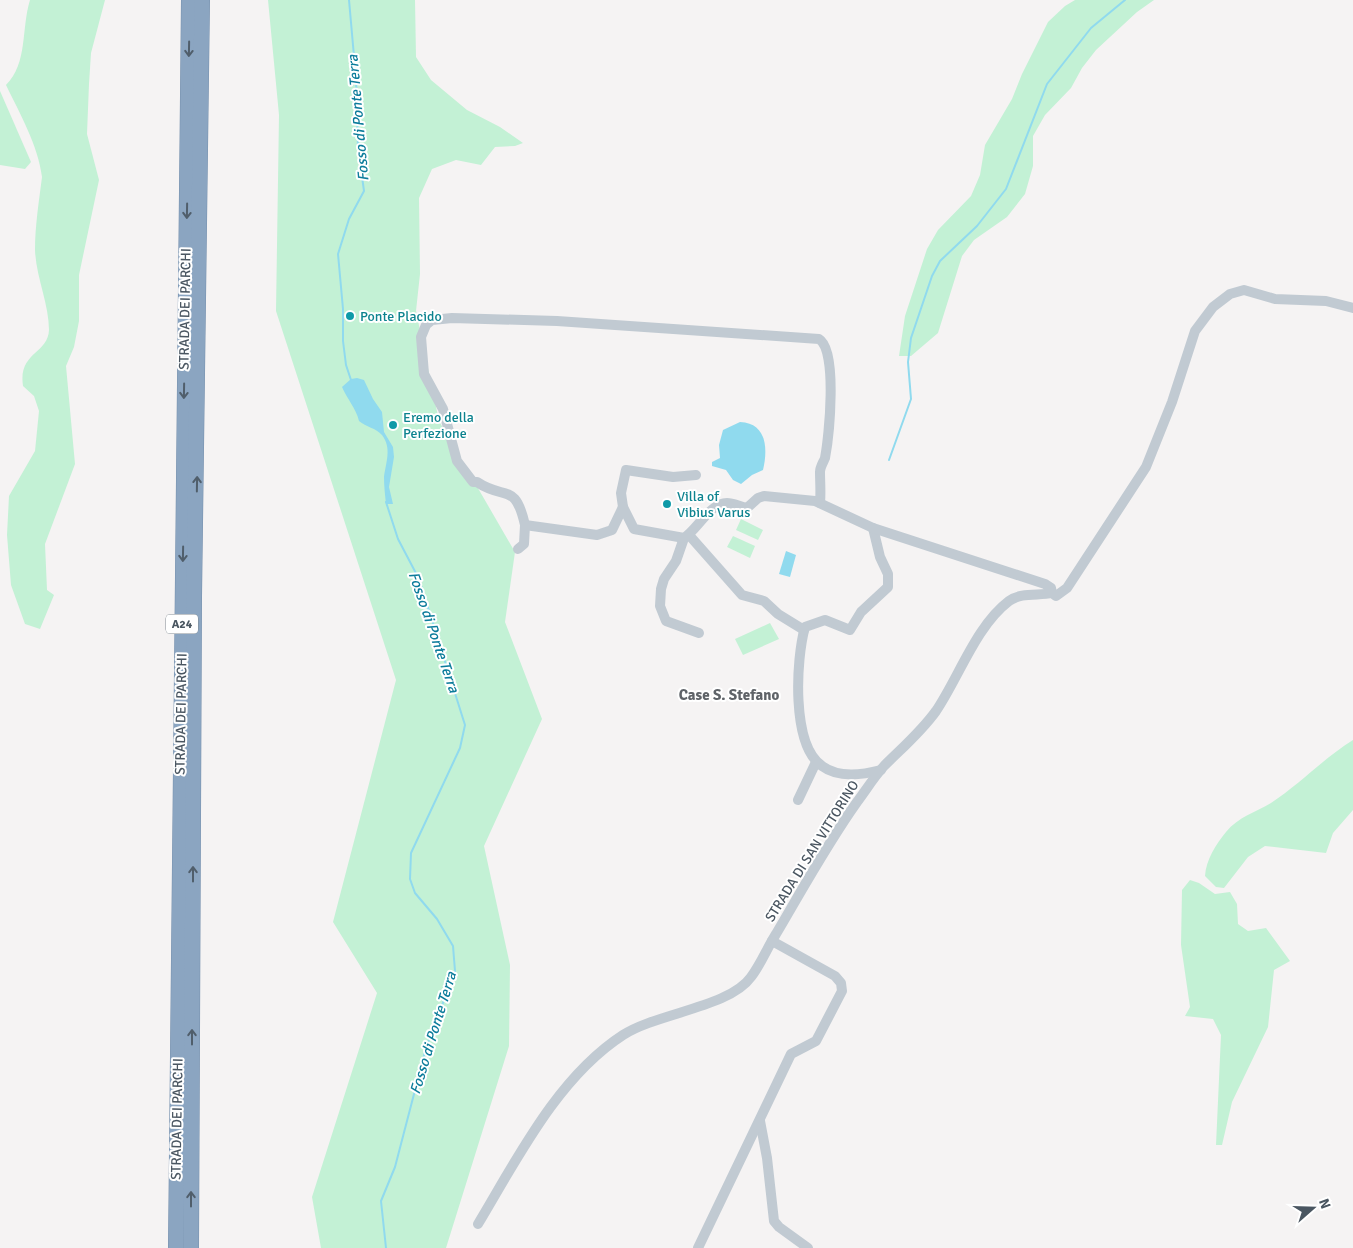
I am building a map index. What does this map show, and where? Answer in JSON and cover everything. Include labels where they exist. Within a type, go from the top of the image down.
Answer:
[{"type":"highway","name":"STRADA DEI PARCHI","points":[[176,1248],[189,0]]},
{"type":"highway","name":"STRADA DEI PARCHI","points":[[191,1248],[194,598],[202,0]]},
{"type":"street","name":"STRADA DI SAN VITTORINO","points":[[478,1224],[534,1130],[585,1067],[614,1041],[630,1030],[659,1018],[720,998],[740,988],[752,977],[831,841],[881,770],[932,716],[986,625],[997,611],[1019,596],[1052,593],[1058,595],[1067,588],[1139,480],[1157,443],[1195,331],[1216,304],[1230,294],[1244,290],[1275,299],[1326,301],[1353,308]]},
{"type":"street","points":[[518,549],[524,544],[525,525],[521,506],[516,498],[502,491],[487,489],[477,482],[473,482],[455,458],[444,409],[429,386],[423,371],[421,337],[426,325],[432,320],[452,318],[557,321],[819,340],[828,350],[831,371],[826,445],[820,470],[820,503]]},
{"type":"street","points":[[525,525],[597,535],[612,530],[622,507],[622,478],[626,470],[673,476],[696,474]]},
{"type":"street","points":[[699,633],[666,622],[660,606],[663,580],[675,564],[687,536],[714,508],[729,503],[747,508],[758,498],[764,496],[820,503],[873,528],[1045,584],[1051,588],[1052,593]]},
{"type":"street","points":[[622,507],[634,529],[687,536],[742,594],[764,601],[778,614],[804,630]]},
{"type":"street","points":[[873,528],[880,557],[888,574],[888,587],[861,612],[850,630],[825,620],[808,626],[804,630],[797,679],[804,732],[809,750],[816,762],[828,770],[842,774],[858,774],[881,770]]},
{"type":"street","points":[[798,800],[816,762]]},
{"type":"street","points":[[698,1248],[791,1054],[816,1041],[842,989],[841,981],[835,976],[772,941]]},
{"type":"street","points":[[760,1121],[767,1158],[774,1221],[781,1229],[808,1248]]},
{"type":"green space","points":[[30,0],[105,0],[91,53],[87,134],[99,180],[79,275],[79,321],[74,347],[66,366],[75,464],[45,544],[47,590],[54,595],[40,629],[25,624],[11,585],[7,535],[9,496],[35,451],[39,411],[34,396],[23,386],[23,375],[25,366],[44,344],[49,330],[35,250],[36,223],[42,177],[40,165],[33,141],[6,85],[18,67]]},
{"type":"green space","points":[[268,0],[415,0],[416,57],[431,80],[467,110],[500,127],[523,143],[515,146],[495,147],[481,165],[456,160],[432,169],[419,198],[420,274],[416,311],[439,421],[515,552],[505,622],[542,719],[484,846],[510,965],[509,1046],[446,1248],[321,1248],[312,1197],[377,993],[333,922],[396,680],[276,311],[279,115]]},
{"type":"green space","points":[[1075,0],[1154,0],[1137,12],[1096,50],[1082,68],[1071,88],[1045,115],[1033,136],[1033,166],[1025,194],[1007,217],[974,240],[962,256],[938,333],[911,356],[899,356],[905,316],[927,249],[938,230],[971,196],[980,175],[985,145],[1012,99],[1022,74],[1048,22],[1065,6]]},
{"type":"green space","points":[[0,91],[31,162],[25,169],[0,165]]},
{"type":"green space","points":[[741,519],[763,530],[758,540],[736,530]]},
{"type":"green space","points":[[733,536],[755,546],[750,558],[727,547]]},
{"type":"green space","points":[[770,623],[779,639],[743,655],[735,639]]},
{"type":"green space","points":[[1353,740],[1353,810],[1333,833],[1326,853],[1265,846],[1248,857],[1224,888],[1216,887],[1205,876],[1207,864],[1212,853],[1231,827],[1282,796]]},
{"type":"green space","points":[[1190,880],[1199,883],[1215,894],[1230,892],[1237,904],[1238,924],[1248,931],[1266,928],[1290,961],[1274,970],[1268,1027],[1232,1102],[1222,1145],[1216,1145],[1221,1035],[1213,1019],[1185,1016],[1190,1007],[1181,945],[1182,890]]},
{"type":"water","points":[[351,379],[364,380],[382,412],[384,432],[393,447],[394,457],[389,487],[393,504],[386,504],[384,477],[388,450],[385,440],[380,433],[359,421],[342,387]]},
{"type":"water","points":[[740,422],[749,423],[756,427],[764,438],[765,446],[763,470],[752,475],[741,484],[733,480],[726,470],[712,466],[712,462],[720,458],[719,445],[723,430]]},
{"type":"water","points":[[786,551],[796,555],[790,577],[779,574]]},
{"type":"waterway","name":"Fosso di Ponte Terra","points":[[349,0],[356,79],[358,148],[364,191],[349,219],[338,254],[343,309],[343,341],[346,365],[351,380]]},
{"type":"waterway","points":[[889,460],[911,399],[908,362],[911,338],[932,276],[940,261],[977,226],[1006,189],[1047,84],[1091,28],[1125,0]]},
{"type":"waterway","name":"Fosso di Ponte Terra","points":[[386,502],[398,539],[419,579],[465,725],[460,748],[411,853],[410,879],[415,893],[437,919],[453,946],[455,971],[426,1048],[395,1167],[381,1201],[386,1248]]},
{"type":"place","name":"Ponte Placido","points":[[350,316]]},
{"type":"place","name":"Eremo della Perfezione","points":[[393,425]]},
{"type":"place","name":"Villa of Vibius Varus","points":[[667,504]]},
{"type":"district","name":"Case S. Stefano","points":[[729,695]]}]
